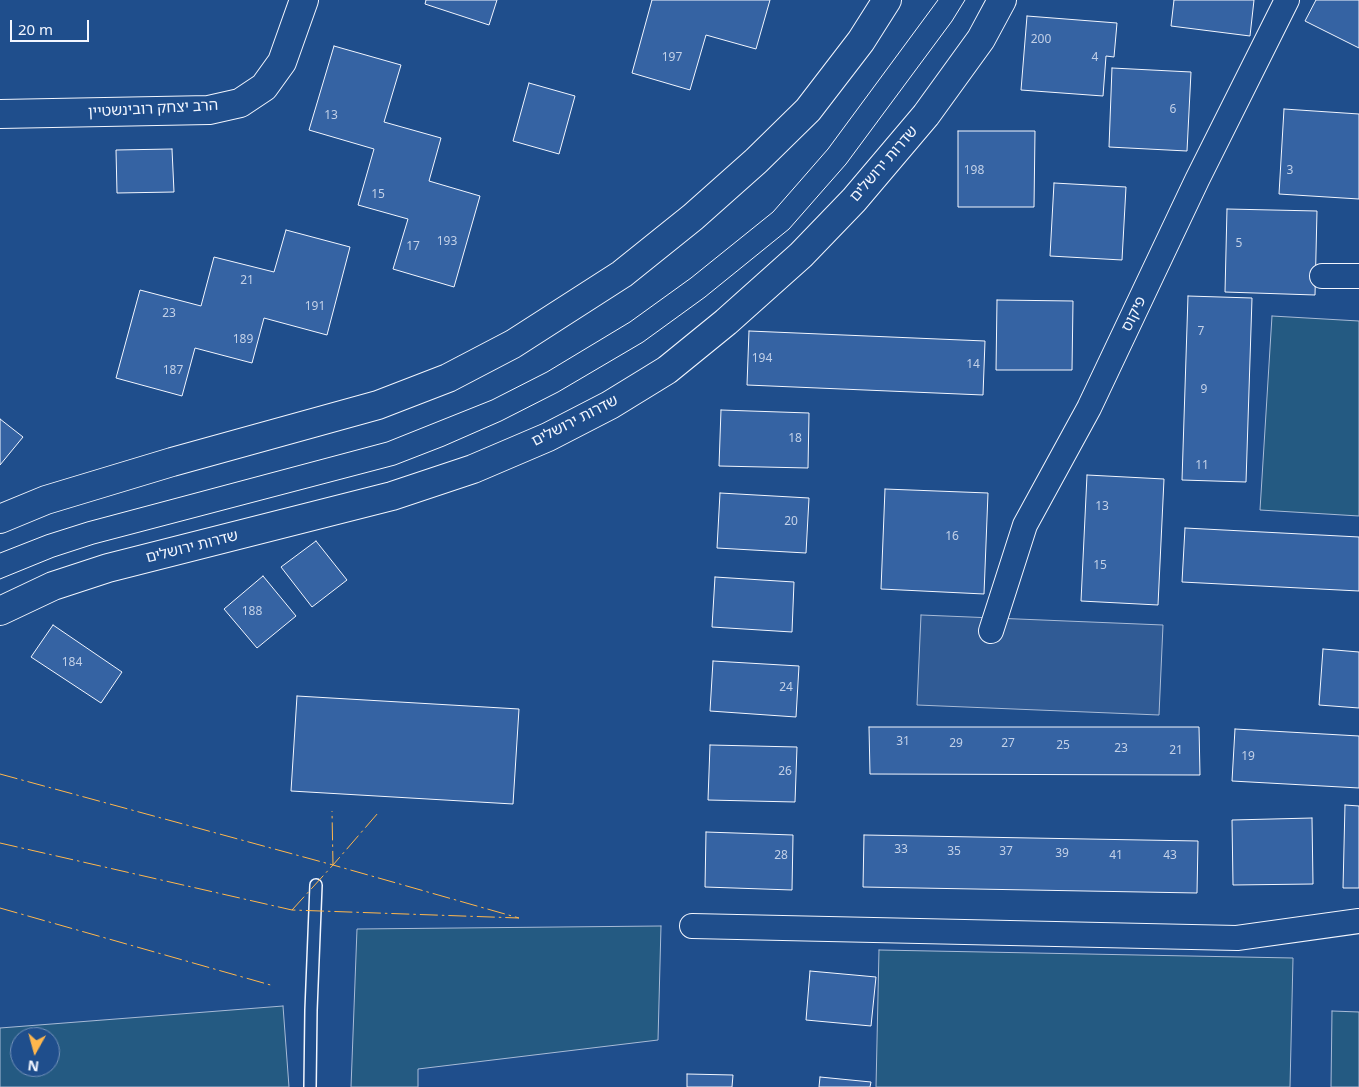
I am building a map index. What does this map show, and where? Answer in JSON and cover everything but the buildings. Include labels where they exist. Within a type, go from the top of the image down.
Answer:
[{"type":"main road","name":"הרב יצחק רובינשטיין","points":[[0,114],[209,110],[240,103],[264,88],[282,62],[304,0]]},
{"type":"main road","points":[[0,518],[46,500],[163,465],[378,405],[448,378],[513,344],[622,274],[693,217],[756,162],[808,110],[861,41],[888,0]]},
{"type":"main road","name":"שדרות ירושלים","points":[[0,611],[53,586],[108,568],[401,493],[472,469],[548,436],[610,405],[667,370],[726,322],[801,255],[854,200],[926,115],[981,39],[1002,0]]},
{"type":"street","name":"פיקוס","points":[[991,631],[1025,525],[1089,408],[1197,180],[1287,0]]},
{"type":"street","points":[[1322,276],[1359,276]]},
{"type":"street","points":[[692,926],[1237,938],[1359,921]]},
{"type":"lane","points":[[310,1087],[310,1010],[316,885]]},
{"type":"shaded area","points":[[1272,316],[1359,321],[1359,516],[1260,510]]},
{"type":"shaded area","points":[[921,615],[1163,625],[1159,715],[917,705]]},
{"type":"shaded area","points":[[661,926],[658,1040],[418,1069],[418,1087],[351,1087],[357,929]]},
{"type":"shaded area","points":[[879,950],[1293,958],[1290,1087],[876,1087]]},
{"type":"shaded area","points":[[283,1006],[289,1087],[0,1087],[0,1028],[10,1027],[10,1077],[60,1077],[60,1027],[13,1027]]},
{"type":"shaded area","points":[[1332,1011],[1359,1012],[1359,1087],[1331,1087]]},
{"type":"tram line","points":[[0,553],[46,535],[87,522],[387,442],[492,400],[547,372],[630,322],[691,278],[773,212],[828,149],[938,0]]},
{"type":"tram line","points":[[0,579],[54,557],[94,544],[395,465],[501,421],[558,392],[643,342],[705,297],[789,229],[846,164],[952,21],[965,0]]},
{"type":"power","points":[[0,774],[333,865]]},
{"type":"power","points":[[292,910],[333,865],[332,811]]},
{"type":"power","points":[[0,843],[292,910],[519,918],[333,865],[378,813]]},
{"type":"power","points":[[0,908],[274,986]]}]
